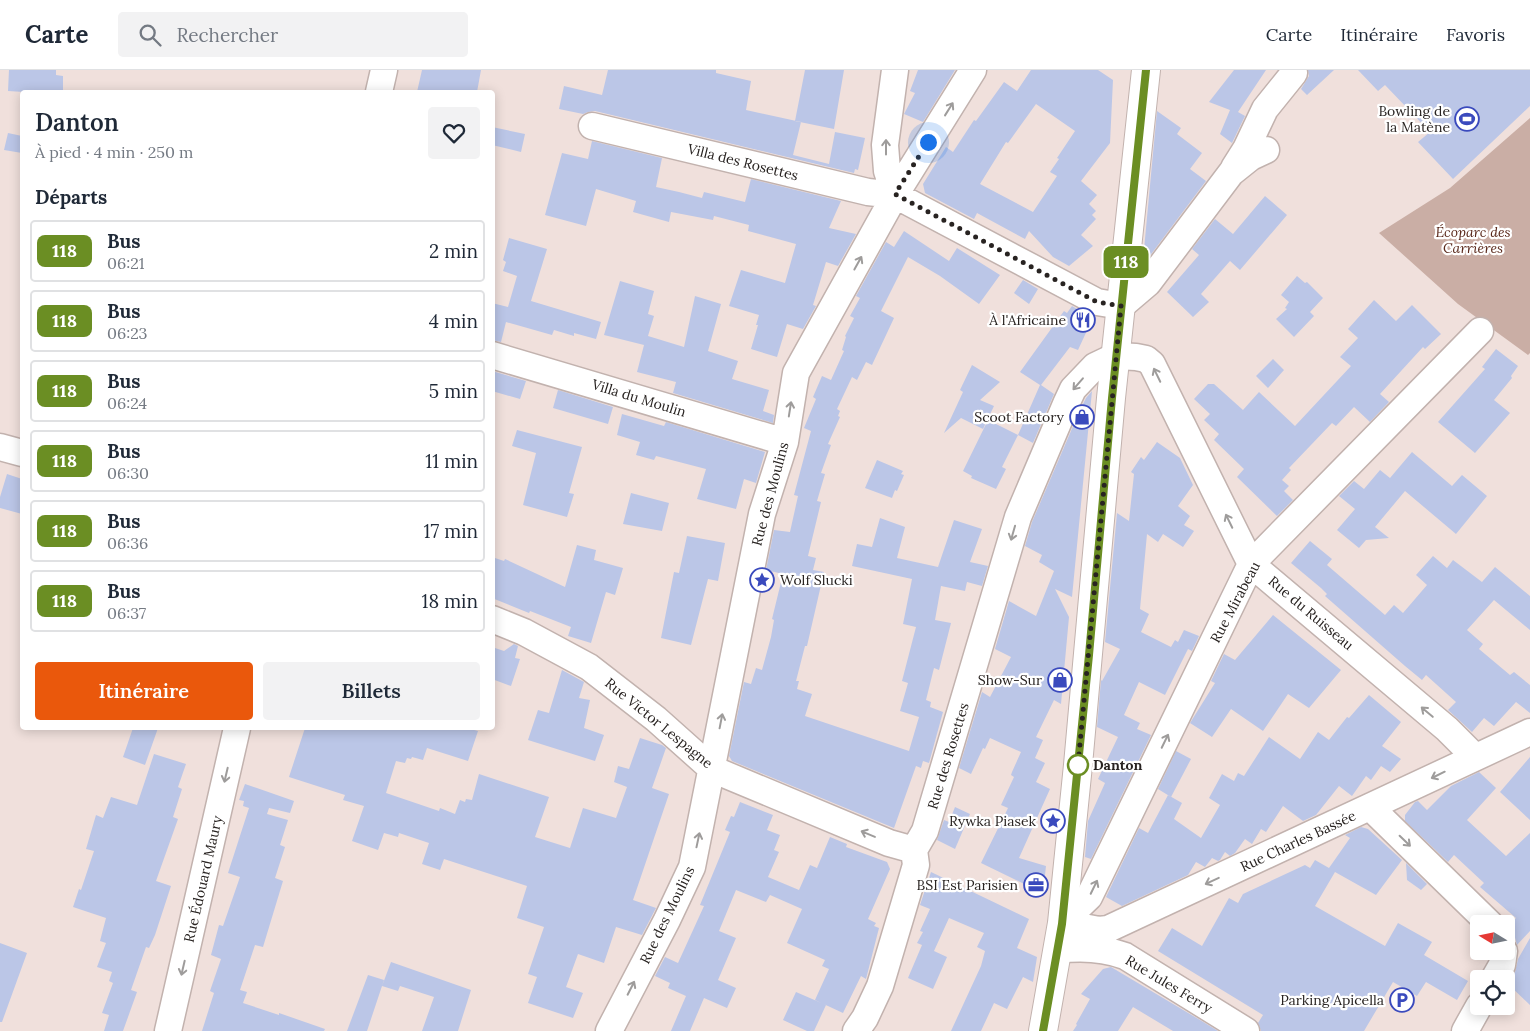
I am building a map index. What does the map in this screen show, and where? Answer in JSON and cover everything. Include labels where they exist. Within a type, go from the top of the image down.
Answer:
[{"type":"main road","points":[[1043,1031],[1071,937],[1080,746],[1116,356],[1146,70]]},
{"type":"street","points":[[379,90],[384,70]]},
{"type":"street","points":[[895,70],[885,145],[887,171],[895,194],[1097,302],[1121,306],[1148,284],[1231,173],[1246,149],[1265,109],[1294,73]]},
{"type":"street","name":"Rue des Moulins","points":[[609,1031],[667,920],[692,867],[762,514],[785,442],[796,373],[895,194],[973,70]]},
{"type":"street","name":"Villa des Rosettes","points":[[592,126],[868,192],[895,194]]},
{"type":"street","points":[[1231,173],[1251,157],[1266,150]]},
{"type":"street","name":"Rue Mirabeau","points":[[1071,937],[1251,564],[1480,331]]},
{"type":"street","name":"Villa du Moulin","points":[[495,356],[785,442]]},
{"type":"street","name":"Rue du Ruisseau","points":[[1116,356],[1146,359],[1152,364],[1251,564],[1447,729],[1475,757]]},
{"type":"street","name":"Rue des Rosettes","points":[[856,1031],[865,1018],[880,986],[916,864],[914,850],[925,831],[1018,517],[1073,390],[1095,366],[1116,356]]},
{"type":"street","points":[[0,447],[20,452]]},
{"type":"street","name":"Rue Victor Lespagne","points":[[495,620],[524,632],[589,667],[656,719],[712,768],[890,843],[914,850]]},
{"type":"street","name":"Rue Édouard Maury","points":[[168,1031],[237,730]]},
{"type":"street","name":"Rue Charles Bassée","points":[[1071,937],[1104,930],[1127,921],[1530,732]]},
{"type":"street","points":[[1370,807],[1481,915]]},
{"type":"street","name":"Rue Jules Ferry","points":[[1071,937],[1103,950],[1125,956],[1246,1031]]},
{"type":"street","points":[[1465,1031],[1474,1015]]},
{"type":"green space","name":"Écoparc des Carrières","points":[[1530,118],[1530,353],[1528,355],[1458,304],[1379,233],[1450,188]]},
{"type":"building","points":[[9,70],[56,70],[56,75],[63,76],[63,90],[8,91]]},
{"type":"building","points":[[422,70],[481,70],[477,90],[417,90]]},
{"type":"building","points":[[608,70],[716,70],[716,73],[751,81],[746,110],[801,122],[793,155],[829,164],[835,132],[865,138],[858,170],[855,169],[854,173],[595,111],[583,114],[559,109],[564,86],[602,95]]},
{"type":"building","points":[[805,70],[844,70],[834,129],[795,121]]},
{"type":"building","points":[[918,70],[955,70],[923,122],[904,114],[915,93],[910,91]]},
{"type":"building","points":[[1031,70],[1098,70],[1113,80],[1110,143],[1081,181],[1097,195],[1089,204],[1096,211],[1092,215],[1096,219],[1081,235],[1093,246],[1069,266],[1053,257],[1029,231],[1025,239],[977,213],[974,219],[925,193],[923,184],[946,147],[953,152],[974,120],[976,121],[1004,82],[1017,91]],"holes":[[[1036,104],[1075,131],[1050,172],[1057,176],[1033,212],[980,184],[1006,142],[1008,143]]]},
{"type":"building","points":[[1234,70],[1266,70],[1238,112],[1245,116],[1232,143],[1220,134],[1230,110],[1209,102]]},
{"type":"building","points":[[1308,70],[1334,70],[1307,95],[1301,89],[1309,76]]},
{"type":"building","name":"Bowling de la Matène","points":[[1358,70],[1530,70],[1530,106],[1453,179],[1418,142],[1430,132],[1385,85],[1378,91]]},
{"type":"building","points":[[1157,111],[1181,128],[1177,134],[1202,153],[1190,169],[1206,181],[1146,261],[1143,260]]},
{"type":"building","points":[[495,128],[525,134],[521,152],[495,146]]},
{"type":"building","points":[[8,133],[20,136],[20,153],[4,150]]},
{"type":"building","points":[[592,141],[662,158],[656,187],[702,198],[704,192],[745,202],[751,179],[841,201],[829,228],[856,234],[838,266],[826,262],[813,305],[816,306],[803,329],[787,324],[777,357],[751,349],[759,315],[729,306],[741,270],[785,283],[796,244],[748,231],[749,225],[714,216],[713,220],[671,212],[669,222],[633,212],[636,201],[596,189],[586,226],[545,215],[562,153],[588,159]]},
{"type":"building","points":[[1265,196],[1287,215],[1240,270],[1230,261],[1201,294],[1209,302],[1193,317],[1167,292],[1199,255],[1192,249],[1215,219],[1233,234]]},
{"type":"building","points":[[904,231],[949,261],[957,248],[1000,275],[979,304],[940,276],[908,257],[881,311],[894,318],[872,365],[866,362],[857,380],[852,377],[837,409],[840,411],[838,416],[840,417],[828,444],[831,445],[821,473],[825,474],[817,501],[821,502],[808,556],[816,558],[813,570],[824,572],[807,646],[805,646],[796,681],[799,681],[797,689],[812,694],[805,716],[909,751],[919,717],[900,711],[908,683],[902,681],[916,627],[903,624],[912,579],[852,566],[857,544],[872,547],[880,518],[905,527],[897,558],[938,567],[954,520],[982,529],[970,562],[988,566],[982,586],[967,582],[965,591],[941,586],[935,620],[951,623],[939,670],[934,668],[926,700],[931,702],[930,707],[943,712],[929,763],[923,761],[921,768],[916,766],[894,828],[732,761],[729,756],[744,682],[751,684],[756,668],[762,670],[771,637],[774,620],[772,619],[783,574],[766,570],[774,530],[790,532],[798,496],[794,495],[811,431],[804,428],[816,399],[813,397],[822,376],[831,380],[844,351],[842,350],[845,336],[854,318],[850,316],[860,298],[856,296],[886,242],[894,247]]},
{"type":"building","points":[[509,238],[547,249],[531,301],[601,322],[596,339],[574,333],[574,336],[554,330],[552,335],[506,322],[501,342],[495,341],[495,304],[508,307],[517,276],[503,271],[506,262],[503,260]]},
{"type":"building","points":[[1297,276],[1305,283],[1307,282],[1323,298],[1310,312],[1314,316],[1294,337],[1276,319],[1287,309],[1285,308],[1289,302],[1281,295]]},
{"type":"building","points":[[1023,280],[1038,289],[1029,304],[1014,293]]},
{"type":"building","points":[[620,281],[654,291],[648,314],[654,316],[648,336],[684,347],[695,296],[721,304],[708,351],[738,361],[732,379],[769,390],[763,411],[774,415],[773,423],[673,393],[676,382],[637,372],[644,345],[604,335]]},
{"type":"building","points":[[1374,300],[1396,321],[1412,305],[1441,334],[1425,349],[1423,347],[1380,394],[1389,402],[1370,422],[1354,407],[1336,426],[1332,423],[1289,468],[1291,470],[1282,480],[1289,486],[1284,491],[1293,500],[1277,516],[1237,477],[1244,469],[1214,440],[1219,434],[1204,420],[1210,414],[1194,399],[1208,384],[1214,384],[1243,410],[1259,392],[1295,426],[1351,366],[1340,357],[1358,338],[1348,329]]},
{"type":"building","points":[[1072,306],[1087,315],[1090,324],[1078,350],[1070,347],[1041,385],[1054,394],[1033,443],[1018,435],[1040,385],[1020,372],[1064,311],[1067,313]]},
{"type":"building","points":[[1496,349],[1518,366],[1511,376],[1512,378],[1494,400],[1510,413],[1475,453],[1438,422],[1485,369],[1482,367]]},
{"type":"building","points":[[1273,359],[1284,370],[1268,388],[1256,376]]},
{"type":"building","points":[[972,365],[1000,382],[980,400],[994,406],[983,429],[961,418],[944,433],[963,392],[960,390]]},
{"type":"building","points":[[495,372],[526,381],[520,399],[495,392]]},
{"type":"building","points":[[558,390],[613,407],[608,424],[553,408]]},
{"type":"building","points":[[1092,391],[1072,597],[1055,589],[1069,617],[1061,704],[1054,700],[1036,737],[1043,740],[1035,758],[1045,763],[1036,782],[1050,789],[1019,858],[1046,866],[1043,893],[981,863],[1008,808],[1001,805],[1014,777],[1011,775],[1021,752],[990,738],[985,749],[983,748],[971,774],[959,768],[982,692],[990,697],[1011,657],[995,649],[1009,601],[1036,616],[1054,571],[1039,562],[1042,555],[1025,546],[1032,522],[1080,410]]},
{"type":"building","points":[[622,414],[664,426],[666,422],[765,452],[756,483],[744,479],[736,509],[697,499],[706,469],[656,456],[654,460],[636,455],[640,442],[617,435]]},
{"type":"building","points":[[988,420],[1018,435],[1002,467],[1006,469],[996,489],[971,478],[972,476],[963,471]]},
{"type":"building","points":[[517,430],[582,447],[569,493],[574,494],[567,517],[523,505],[536,453],[512,446]]},
{"type":"building","points":[[1157,442],[1180,458],[1193,485],[1178,506],[1190,516],[1184,525],[1194,531],[1183,547],[1163,534],[1158,542],[1147,534],[1140,609],[1149,614],[1141,632],[1171,647],[1175,640],[1178,642],[1184,630],[1199,636],[1192,651],[1188,649],[1165,695],[1139,682],[1124,715],[1140,723],[1137,729],[1151,735],[1091,859],[1085,857],[1088,821],[1105,783],[1098,779],[1118,737],[1097,727],[1101,680],[1120,649],[1105,642],[1117,513],[1129,521],[1134,474],[1131,472],[1141,457],[1144,460]]},
{"type":"building","points":[[1412,452],[1452,486],[1462,475],[1487,496],[1456,534],[1405,491],[1375,527],[1389,538],[1366,540],[1359,548],[1337,530],[1355,509],[1339,496],[1354,481],[1364,489],[1380,470],[1390,478]]},
{"type":"building","points":[[877,460],[903,471],[901,474],[904,475],[892,498],[865,488]]},
{"type":"building","points":[[7,474],[20,478],[20,513],[0,508],[0,497]]},
{"type":"building","points":[[631,493],[669,503],[662,531],[623,524]]},
{"type":"building","points":[[687,536],[725,543],[718,581],[708,579],[691,645],[661,638],[674,572],[679,573]]},
{"type":"building","points":[[1310,541],[1332,559],[1327,565],[1385,615],[1394,605],[1403,613],[1427,585],[1416,575],[1433,556],[1447,568],[1453,560],[1482,582],[1495,567],[1530,596],[1530,630],[1494,600],[1467,630],[1483,644],[1479,649],[1510,675],[1514,672],[1530,685],[1530,713],[1516,702],[1494,726],[1484,718],[1472,732],[1448,710],[1456,702],[1426,675],[1422,680],[1405,666],[1325,596],[1327,594],[1321,588],[1291,563]]},
{"type":"building","points":[[577,545],[596,550],[594,560],[623,568],[615,595],[606,592],[591,643],[568,636],[571,627],[495,599],[495,558],[504,561],[505,559],[565,587]]},
{"type":"building","points":[[1273,615],[1341,670],[1309,708],[1288,694],[1263,731],[1231,709],[1212,737],[1190,723],[1215,683],[1211,681],[1224,654],[1235,660]]},
{"type":"building","points":[[514,644],[518,646],[515,658],[520,659],[511,686],[495,680],[495,648],[504,651]]},
{"type":"building","points":[[562,670],[584,682],[579,698],[590,700],[584,728],[604,735],[595,761],[528,740],[538,710],[549,713]]},
{"type":"building","points":[[1369,695],[1401,722],[1382,746],[1401,759],[1390,772],[1381,766],[1371,780],[1366,776],[1352,796],[1339,786],[1316,815],[1303,821],[1283,806],[1266,832],[1261,829],[1252,844],[1245,839],[1235,853],[1230,856],[1225,852],[1218,861],[1212,858],[1205,867],[1196,862],[1188,875],[1122,906],[1106,897],[1139,828],[1148,833],[1168,795],[1182,803],[1174,819],[1201,838],[1220,805],[1209,798],[1222,774],[1234,781],[1238,773],[1244,776],[1269,737],[1300,759],[1318,732],[1329,740],[1347,717],[1349,718]]},
{"type":"building","points":[[132,730],[157,730],[145,765],[123,757]]},
{"type":"building","points":[[304,730],[474,730],[478,731],[468,761],[427,748],[423,760],[412,757],[411,759],[407,758],[405,763],[396,761],[386,793],[439,811],[440,808],[455,814],[460,800],[465,802],[466,799],[472,800],[479,774],[549,797],[535,837],[570,848],[583,808],[616,818],[627,787],[614,782],[618,766],[629,769],[640,738],[662,745],[666,748],[652,788],[669,794],[633,900],[656,908],[642,935],[616,927],[604,963],[578,954],[566,987],[583,993],[573,1018],[528,1003],[537,977],[528,974],[544,927],[517,918],[527,886],[444,859],[440,870],[422,864],[429,843],[399,833],[398,837],[384,833],[378,850],[352,841],[364,806],[343,800],[345,795],[289,777]]},
{"type":"building","points":[[1176,751],[1191,759],[1171,797],[1158,789]]},
{"type":"building","points":[[154,754],[186,764],[178,787],[182,789],[173,817],[178,819],[156,881],[171,886],[155,935],[149,948],[146,947],[131,990],[137,992],[123,1031],[104,1031],[109,1015],[102,1013],[113,983],[109,981],[112,972],[97,967],[106,943],[100,941],[106,918],[73,907],[79,889],[81,890],[94,851],[86,849],[96,815],[103,818],[111,797],[137,805]]},
{"type":"building","points":[[1530,757],[1530,820],[1500,792]]},
{"type":"building","points":[[1479,772],[1496,788],[1467,820],[1506,856],[1530,833],[1530,931],[1517,945],[1515,938],[1515,915],[1513,915],[1480,887],[1484,883],[1454,855],[1448,862],[1405,821],[1405,815],[1415,802],[1418,801],[1427,810],[1451,786]]},
{"type":"building","points":[[245,784],[294,801],[290,813],[269,808],[267,814],[288,820],[280,845],[285,847],[275,878],[283,881],[263,947],[255,945],[240,990],[247,992],[243,1003],[279,1015],[279,1013],[325,1029],[324,1031],[202,1031],[214,993],[210,991],[221,959],[211,955],[219,925],[223,926],[240,877],[228,873],[249,808],[243,806],[244,801],[239,800]]},
{"type":"building","points":[[740,802],[773,815],[767,830],[780,835],[774,850],[779,852],[768,877],[799,890],[810,865],[817,868],[830,837],[847,844],[846,847],[887,862],[890,869],[868,919],[876,923],[874,926],[879,928],[866,979],[861,976],[843,1013],[815,1000],[829,969],[822,966],[825,960],[787,943],[802,909],[770,895],[766,902],[736,890],[719,931],[736,938],[718,980],[736,988],[727,1008],[704,998],[690,1031],[671,1031],[686,996],[668,988],[670,983],[655,976],[665,957],[678,963],[704,906],[700,905],[730,832],[725,830],[731,816],[734,817]]},
{"type":"building","points":[[955,807],[970,814],[955,849],[937,840],[944,820],[949,822]]},
{"type":"building","points":[[1361,827],[1368,829],[1402,860],[1376,895],[1335,872],[1315,906],[1385,946],[1398,923],[1432,942],[1424,955],[1468,981],[1457,1000],[1426,982],[1417,996],[1393,982],[1364,1031],[1261,1031],[1258,1023],[1263,1015],[1158,951],[1172,928],[1202,946],[1229,898],[1238,903],[1243,894],[1305,865],[1310,868],[1315,860],[1329,868],[1350,838],[1345,835]]},
{"type":"building","points":[[1406,863],[1427,884],[1421,890],[1407,880]]},
{"type":"building","points":[[931,872],[1029,919],[1017,948],[1037,957],[1033,982],[1023,977],[1007,1009],[994,1003],[981,1031],[951,1031],[981,966],[985,951],[977,947],[984,933],[949,918],[934,951],[947,957],[933,989],[908,978],[922,945],[917,943],[923,932],[920,931],[930,909],[920,905]]},
{"type":"building","points":[[1530,938],[1530,1005],[1515,991],[1515,972],[1518,959]]},
{"type":"building","points":[[0,943],[27,953],[2,1022],[0,1022]]},
{"type":"building","points":[[391,962],[471,990],[458,1031],[422,1031],[434,997],[400,986],[398,991],[382,986]]},
{"type":"building","points":[[1111,967],[1218,1031],[1173,1031],[1133,1007],[1118,1031],[1073,1031],[1090,999],[1081,994],[1103,969]]},
{"type":"building","points":[[368,975],[384,980],[367,1031],[347,1031]]},
{"type":"building","points":[[796,992],[826,1005],[814,1031],[807,1031],[783,1020]]},
{"type":"bus line","name":"118","points":[[1043,1031],[1062,924],[1116,356],[1146,70]]},
{"type":"place","name":"Bowling de la Matène","points":[[1467,119]]},
{"type":"place","name":"À l'Africaine","points":[[1083,320]]},
{"type":"place","name":"Scoot Factory","points":[[1082,417]]},
{"type":"place","name":"Wolf Slucki","points":[[762,580]]},
{"type":"place","name":"Show-Sur","points":[[1060,680]]},
{"type":"place","name":"Danton","points":[[1078,765]]},
{"type":"place","name":"Rywka Piasek","points":[[1053,821]]},
{"type":"place","name":"BSI Est Parisien","points":[[1036,885]]},
{"type":"place","name":"Parking Apicella","points":[[1402,1000]]},
{"type":"route","points":[[928,142],[895,194],[1097,302],[1121,306],[1078,765]]}]
